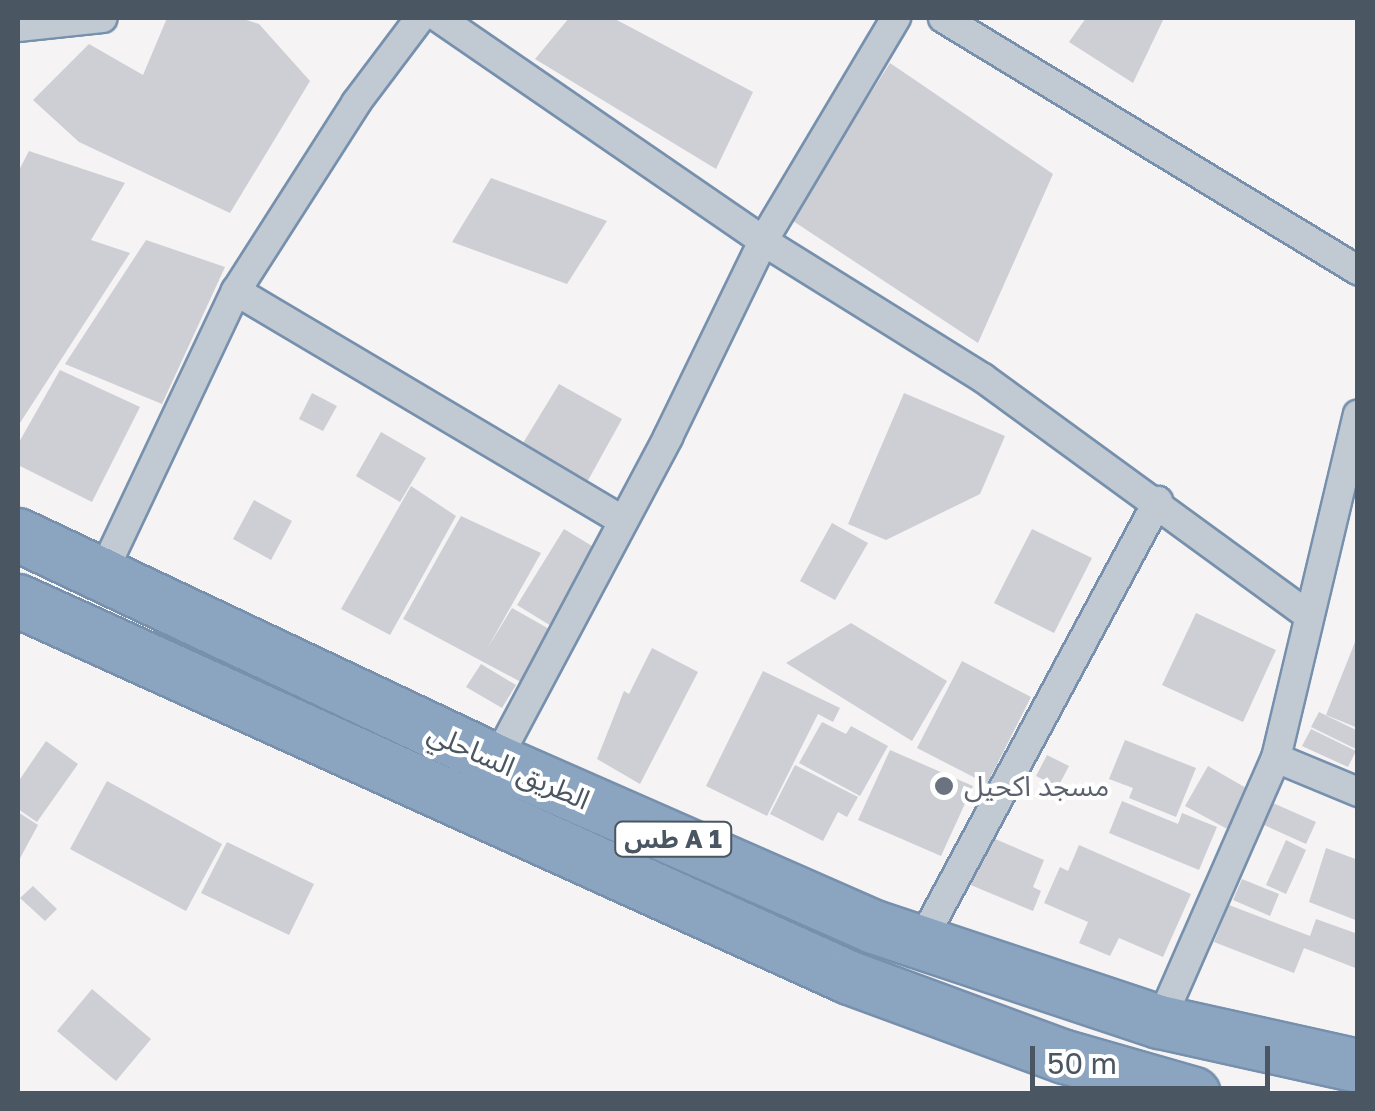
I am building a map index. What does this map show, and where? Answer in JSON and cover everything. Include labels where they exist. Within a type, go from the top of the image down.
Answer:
[{"type":"highway","name":"الطريق الساحلي","points":[[18,535],[496,761],[920,944],[1160,1022],[1358,1066]]},
{"type":"highway","name":"الطريق الساحلي","points":[[18,600],[850,978],[1065,1057],[1194,1094]]},
{"type":"street","points":[[18,27],[103,18]]},
{"type":"street","points":[[102,574],[236,291],[356,103],[420,18]]},
{"type":"street","points":[[438,18],[762,240],[983,378],[1307,614]]},
{"type":"street","points":[[496,761],[623,522],[762,240],[896,18]]},
{"type":"street","points":[[943,18],[1358,270]]},
{"type":"street","points":[[236,291],[623,522]]},
{"type":"street","points":[[1160,1022],[1276,758],[1307,614],[1358,415]]},
{"type":"street","points":[[920,944],[1158,502]]},
{"type":"street","points":[[1276,758],[1358,792]]},
{"type":"building","points":[[167,18],[240,18],[259,24],[310,81],[230,213],[79,142],[33,100],[89,44],[143,75]]},
{"type":"building","points":[[569,18],[613,18],[753,92],[716,169],[535,59]]},
{"type":"building","points":[[1086,18],[1164,18],[1133,83],[1069,42]]},
{"type":"building","points":[[890,63],[1053,174],[978,343],[790,219]]},
{"type":"building","points":[[29,151],[125,183],[91,240],[130,253],[18,426],[18,172]]},
{"type":"building","points":[[491,178],[607,221],[567,284],[452,242]]},
{"type":"building","points":[[146,240],[225,267],[162,404],[65,364]]},
{"type":"building","points":[[60,370],[140,407],[92,502],[18,465],[18,444]]},
{"type":"building","points":[[559,384],[622,419],[586,484],[520,448]]},
{"type":"building","points":[[312,393],[337,406],[323,431],[299,419]]},
{"type":"building","points":[[904,393],[1005,436],[980,494],[886,540],[848,524]]},
{"type":"building","points":[[381,432],[426,458],[400,502],[356,476]]},
{"type":"building","points":[[411,486],[456,516],[390,635],[341,609]]},
{"type":"building","points":[[254,500],[292,521],[271,560],[233,539]]},
{"type":"building","points":[[461,516],[541,553],[487,649],[512,608],[551,630],[521,682],[403,619]]},
{"type":"building","points":[[832,523],[868,543],[835,600],[800,581]]},
{"type":"building","points":[[564,529],[602,552],[556,629],[517,605]]},
{"type":"building","points":[[1032,529],[1092,558],[1054,633],[994,603]]},
{"type":"building","points":[[1196,613],[1276,650],[1243,722],[1162,685]]},
{"type":"building","points":[[851,623],[947,681],[912,741],[786,663]]},
{"type":"building","points":[[1358,637],[1358,728],[1326,715]]},
{"type":"building","points":[[652,648],[698,672],[640,784],[597,759],[624,691],[629,694]]},
{"type":"building","points":[[962,661],[1031,697],[987,784],[917,748]]},
{"type":"building","points":[[481,664],[516,685],[502,708],[466,687]]},
{"type":"building","points":[[763,671],[840,708],[833,722],[818,714],[767,816],[706,786]]},
{"type":"building","points":[[1319,712],[1358,731],[1358,750],[1311,727]]},
{"type":"building","points":[[822,722],[846,734],[851,726],[888,746],[860,796],[799,763]]},
{"type":"building","points":[[1311,729],[1356,751],[1348,767],[1302,746]]},
{"type":"building","points":[[1125,740],[1196,768],[1176,817],[1129,798],[1133,788],[1109,779]]},
{"type":"building","points":[[46,741],[78,764],[37,822],[18,809],[18,782]]},
{"type":"building","points":[[890,750],[973,786],[941,856],[858,820]]},
{"type":"building","points":[[1047,755],[1069,766],[1058,787],[1036,776]]},
{"type":"building","points":[[795,765],[858,797],[847,817],[838,812],[823,841],[770,814]]},
{"type":"building","points":[[1208,766],[1253,792],[1231,831],[1185,806]]},
{"type":"building","points":[[107,781],[222,844],[186,911],[70,849]]},
{"type":"building","points":[[1122,801],[1178,824],[1182,813],[1217,827],[1199,870],[1109,833]]},
{"type":"building","points":[[1273,803],[1316,822],[1306,844],[1264,825]]},
{"type":"building","points":[[18,812],[38,825],[18,862]]},
{"type":"building","points":[[986,835],[1044,860],[1033,887],[1041,891],[1033,911],[966,883]]},
{"type":"building","points":[[1286,840],[1306,850],[1286,894],[1266,885]]},
{"type":"building","points":[[227,842],[314,884],[289,935],[201,893]]},
{"type":"building","points":[[1079,845],[1191,894],[1163,957],[1119,938],[1110,956],[1079,943],[1088,922],[1044,903],[1060,867],[1068,871]]},
{"type":"building","points":[[1326,848],[1358,860],[1358,921],[1309,902]]},
{"type":"building","points":[[1242,879],[1279,894],[1270,916],[1233,900]]},
{"type":"building","points":[[33,886],[57,909],[45,921],[20,898]]},
{"type":"building","points":[[1229,905],[1310,936],[1316,919],[1358,934],[1358,969],[1304,948],[1294,973],[1214,942]]},
{"type":"building","points":[[92,989],[151,1039],[116,1081],[57,1031]]},
{"type":"place","name":"مسجد اكحيل","points":[[944,786]]}]
